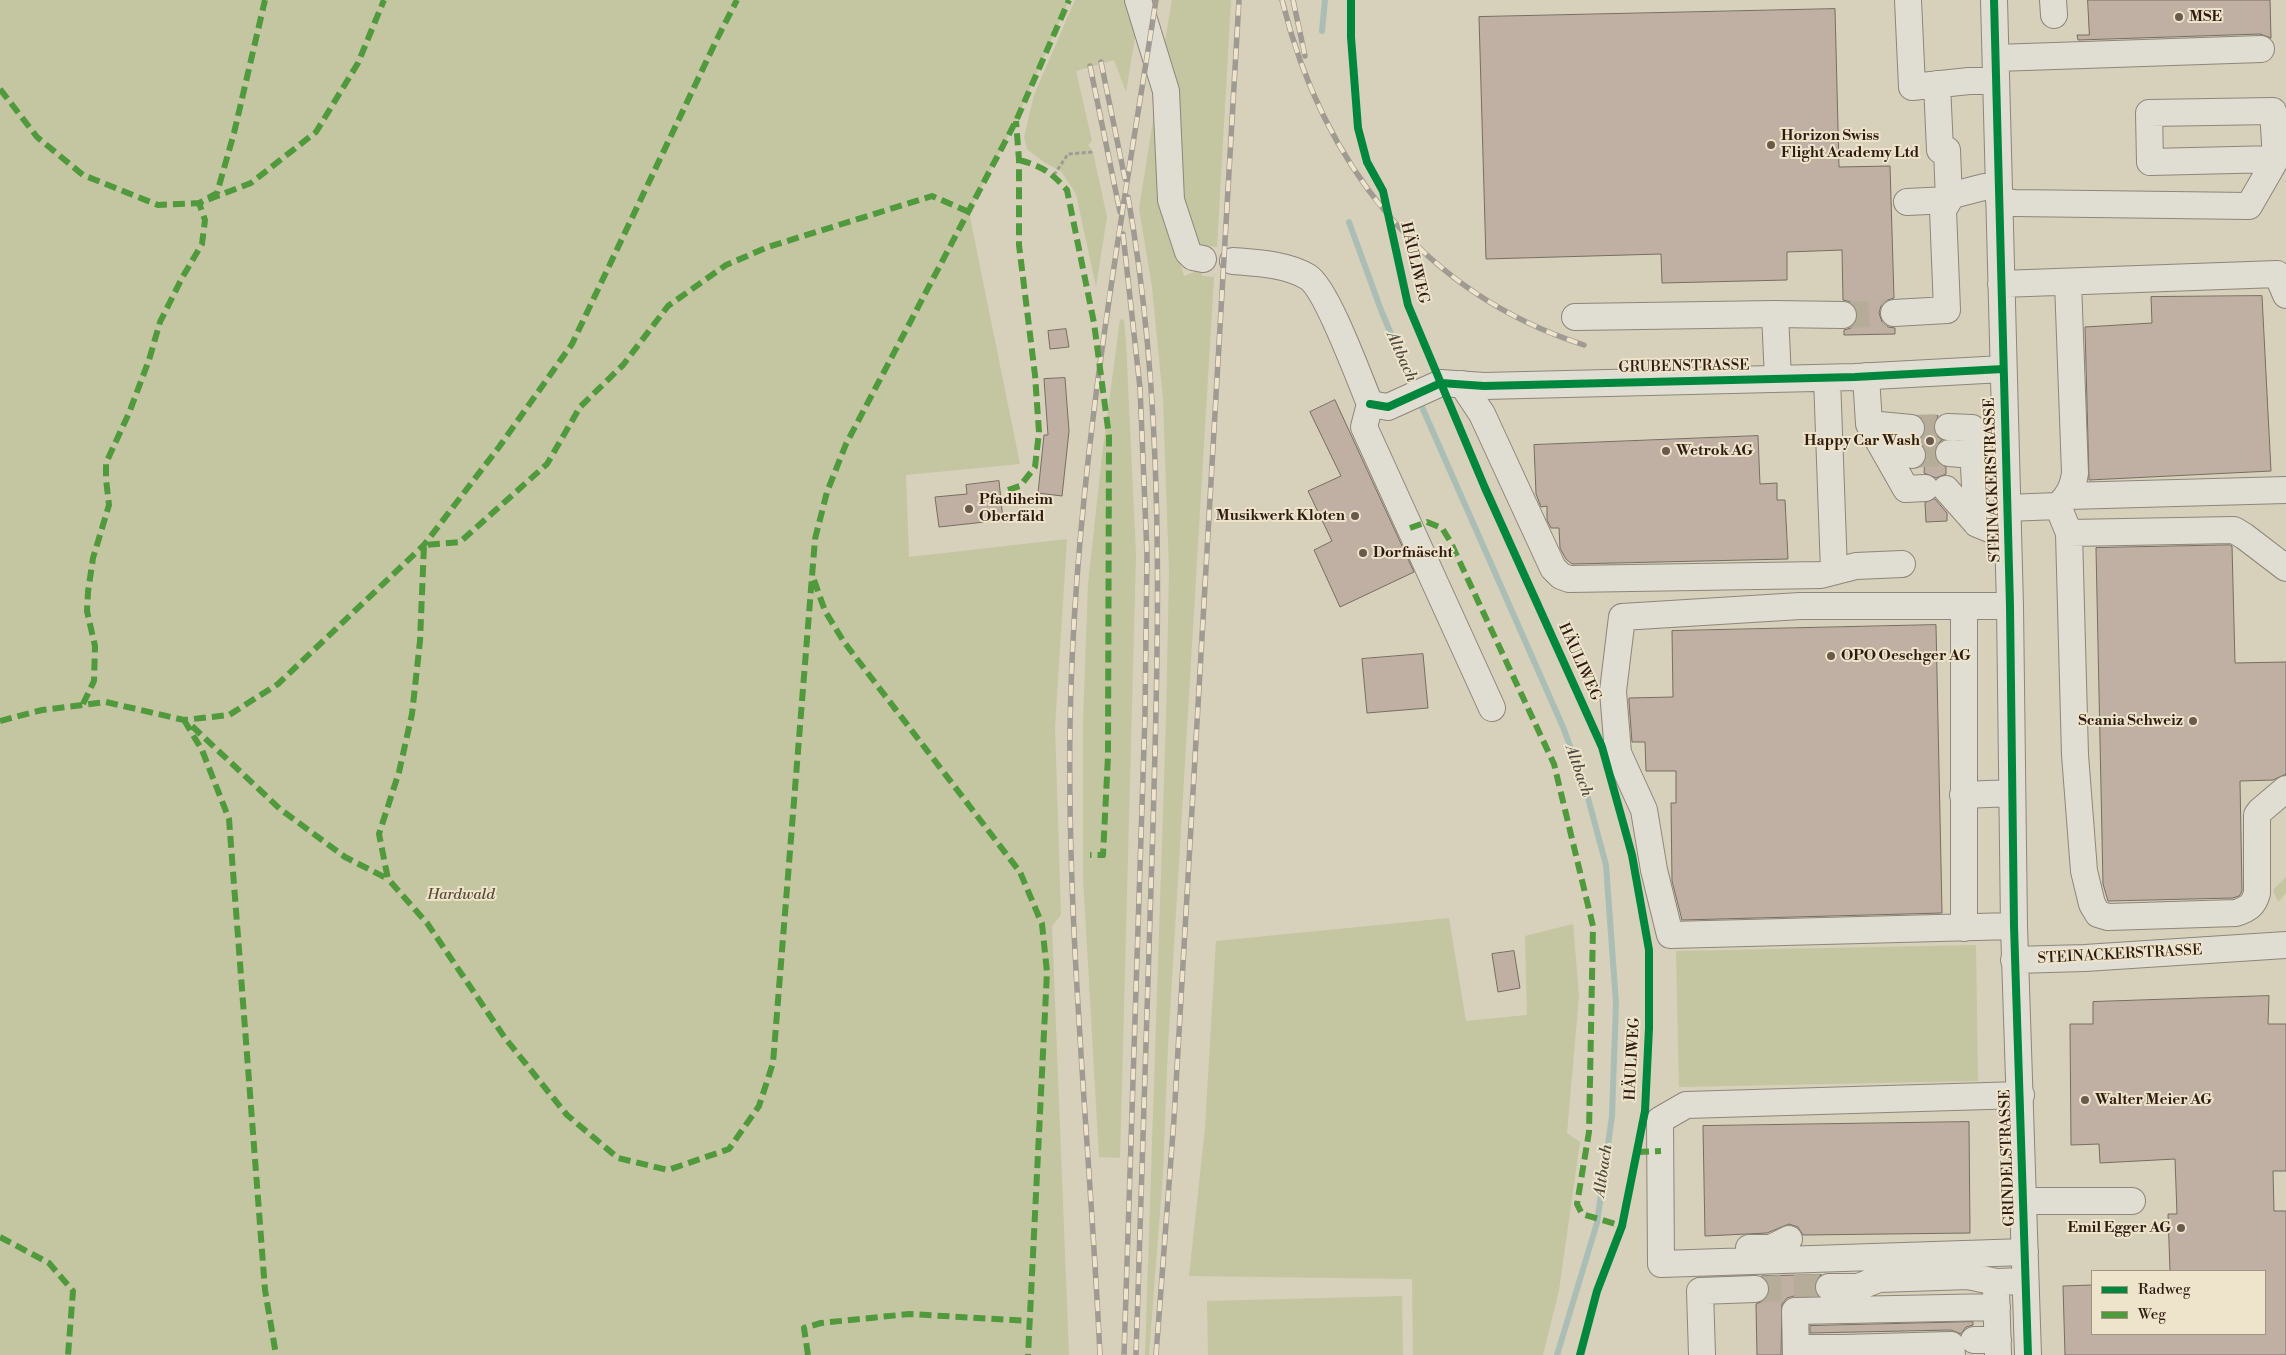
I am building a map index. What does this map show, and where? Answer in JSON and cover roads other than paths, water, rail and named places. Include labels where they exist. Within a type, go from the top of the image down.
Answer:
[{"type":"street","points":[[1138,0],[1166,91],[1173,211],[1188,252],[1193,257],[1203,259]]},
{"type":"street","points":[[1908,0],[1912,87],[1937,84],[1996,70],[2260,49]]},
{"type":"street","name":"STEINACKERSTRASSE","points":[[1994,0],[2010,606],[2014,960],[2085,958],[2286,945]]},
{"type":"street","points":[[1894,313],[1947,310],[1942,210],[1949,198],[1947,150],[1940,150],[1937,84]]},
{"type":"street","points":[[1907,202],[1949,198],[1984,187],[2014,203],[2249,206],[2276,159],[2273,111],[2149,114],[2150,162],[2276,159]]},
{"type":"street","points":[[1233,261],[1282,268],[1307,277],[1316,284],[1326,301],[1370,404],[1364,427],[1492,708]]},
{"type":"street","points":[[2001,284],[2276,274],[2286,295]]},
{"type":"street","points":[[2068,282],[2075,473],[2073,483],[2063,501],[2069,533],[2075,755],[2084,871],[2086,888],[2095,910],[2098,914],[2108,917],[2236,913],[2245,910],[2251,906],[2257,893],[2257,815],[2286,789]]},
{"type":"street","points":[[1576,317],[1775,314],[1843,316]]},
{"type":"street","points":[[1775,314],[1778,379]]},
{"type":"street","name":"GRUBENSTRASSE","points":[[1370,404],[1388,406],[1441,383],[1827,378],[2003,369]]},
{"type":"street","points":[[1866,376],[1869,424],[1906,489],[1936,488],[1977,524],[1992,530],[2007,518],[2063,501],[2286,490]]},
{"type":"street","points":[[1827,378],[1834,572]]},
{"type":"street","points":[[1462,384],[1482,414],[1553,568],[1561,576],[1569,579],[1811,575],[1834,572],[1856,566],[1902,564]]},
{"type":"street","points":[[1869,424],[1911,428]]},
{"type":"street","points":[[1869,424],[1912,455]]},
{"type":"street","points":[[1948,427],[1972,428],[1961,454],[1977,524]]},
{"type":"street","points":[[2069,533],[2234,530],[2286,568]]},
{"type":"street","points":[[2010,606],[1800,606],[1622,617],[1613,691],[1618,753],[1644,810],[1654,870],[1670,935],[2014,926]]},
{"type":"street","points":[[1964,607],[1964,928]]},
{"type":"street","points":[[1963,795],[2012,793]]},
{"type":"street","name":"GRINDELSTRASSE","points":[[2014,960],[2021,1096],[2028,1355]]},
{"type":"street","points":[[2021,1096],[1686,1105],[1660,1120],[1660,1264],[2025,1252]]},
{"type":"street","points":[[2024,1201],[2132,1201]]},
{"type":"street","points":[[1704,1263],[1704,1249],[1771,1248],[1789,1239]]},
{"type":"street","points":[[1829,1287],[1858,1287],[1879,1279],[1968,1276],[1996,1295]]},
{"type":"street","points":[[1996,1295],[1974,1347],[1898,1351],[1796,1352],[1795,1311],[1996,1295],[2025,1281]]},
{"type":"street","points":[[1702,1355],[1700,1290],[1755,1289]]},
{"type":"waterway","name":"Altbach","points":[[1322,31],[1325,0]]},
{"type":"waterway","name":"Altbach","points":[[1349,222],[1381,310],[1414,389]]},
{"type":"waterway","name":"Altbach","points":[[1418,398],[1563,727],[1585,787],[1606,865],[1616,1003],[1612,1116],[1597,1223],[1557,1355]]},
{"type":"tunnel","points":[[1843,315],[1894,313]]},
{"type":"tunnel","points":[[1911,428],[1948,427]]},
{"type":"tunnel","points":[[1912,455],[1949,453]]},
{"type":"tunnel","points":[[1755,1289],[1829,1287]]},
{"type":"railway","points":[[1100,1355],[1072,883],[1070,726],[1073,635],[1080,544],[1100,362],[1156,0]]},
{"type":"railway","points":[[1156,1355],[1174,1119],[1239,0]]},
{"type":"railway","points":[[1282,0],[1300,59],[1323,115],[1352,167],[1387,214],[1428,256],[1474,292],[1526,322],[1584,345]]},
{"type":"railway","points":[[1293,0],[1305,56]]},
{"type":"railway","points":[[1101,62],[1125,179]]},
{"type":"railway","points":[[1090,66],[1120,212]]},
{"type":"railway","points":[[1128,197],[1140,275],[1148,353],[1154,431],[1157,510],[1157,667],[1136,1355]]},
{"type":"railway","points":[[1123,234],[1140,388],[1147,554],[1145,715],[1124,1355]]},
{"type":"place","name":"MSE","points":[[2179,17]]},
{"type":"place","name":"Horizon Swiss Flight Academy Ltd","points":[[1771,145]]},
{"type":"place","name":"Happy Car Wash","points":[[1930,441]]},
{"type":"place","name":"Wetrok AG","points":[[1666,451]]},
{"type":"place","name":"Pfadiheim Oberfäld","points":[[969,509]]},
{"type":"place","name":"Musikwerk Kloten","points":[[1355,516]]},
{"type":"place","name":"Dorfnäscht","points":[[1363,553]]},
{"type":"place","name":"OPO Oeschger AG","points":[[1831,656]]},
{"type":"place","name":"Scania Schweiz","points":[[2193,721]]},
{"type":"place","name":"Walter Meier AG","points":[[2085,1100]]},
{"type":"place","name":"Emil Egger AG","points":[[2181,1228]]},
{"type":"park label","name":"Hardwald","points":[[461,895]]}]
